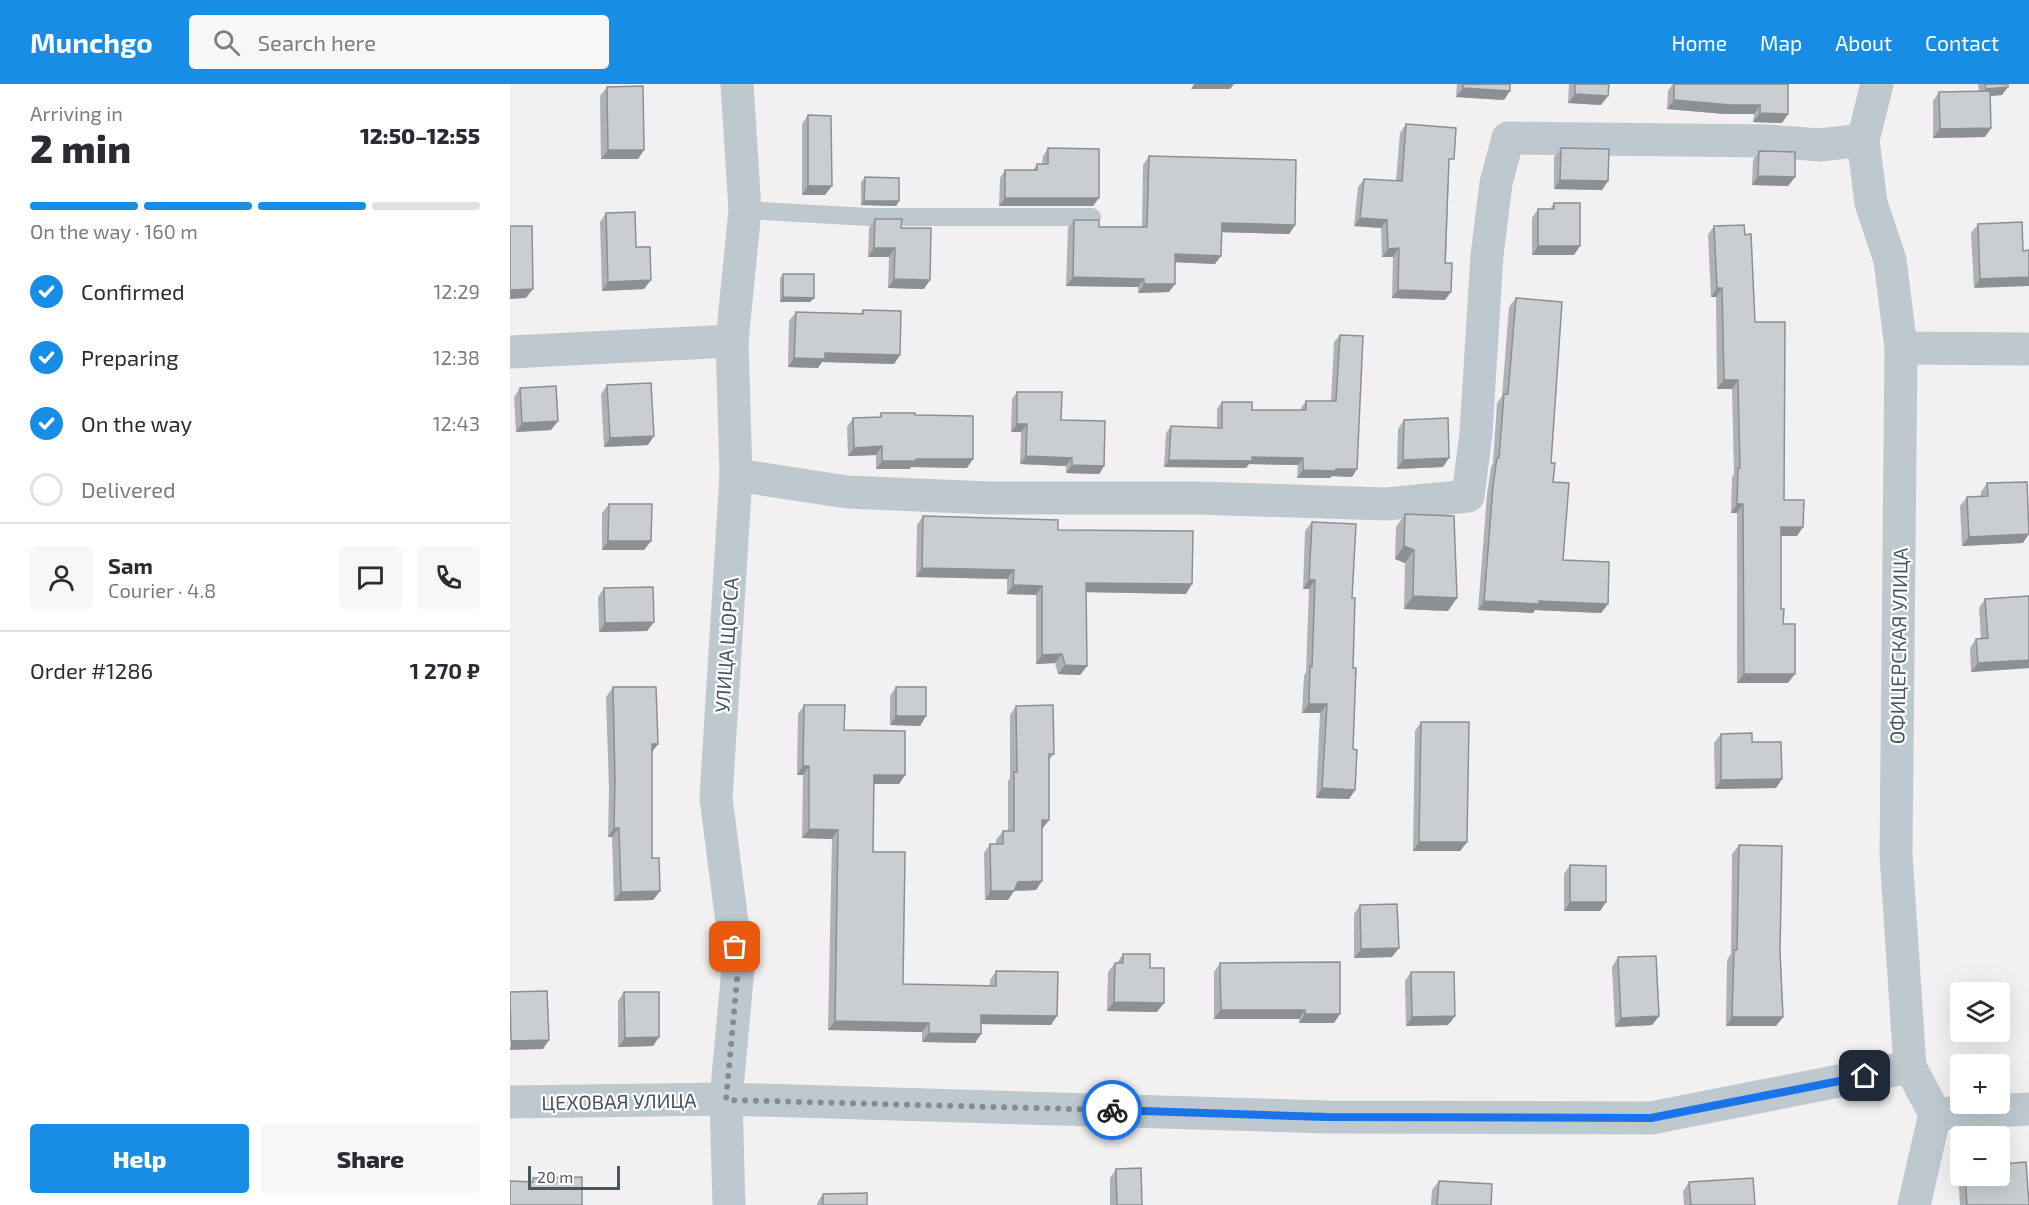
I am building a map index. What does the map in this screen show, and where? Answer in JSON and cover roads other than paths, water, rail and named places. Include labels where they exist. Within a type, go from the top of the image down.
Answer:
[{"type":"street","name":"УЛИЦА ЩОРСА","points":[[729,1205],[726,1100],[738,969],[716,798],[736,475],[732,341],[745,210],[737,84]]},
{"type":"street","name":"ОФИЦЕРСКАЯ УЛИЦА","points":[[1876,84],[1863,140],[1871,203],[1890,260],[1901,348],[1896,855],[1910,1067],[1935,1114]]},
{"type":"street","points":[[736,475],[847,492],[989,498],[1197,498],[1386,504],[1468,496],[1476,433],[1487,255],[1496,183],[1508,138],[1769,141],[1820,145],[1863,140]]},
{"type":"street","points":[[510,352],[732,341]]},
{"type":"street","points":[[1901,348],[2029,350]]},
{"type":"street","name":"ЦЕХОВАЯ УЛИЦА","points":[[510,1102],[726,1100],[1327,1117],[1651,1118],[1910,1067]]},
{"type":"street","points":[[1914,1205],[1935,1114],[2029,1109]]},
{"type":"lane","points":[[745,210],[868,217],[1092,217]]}]
